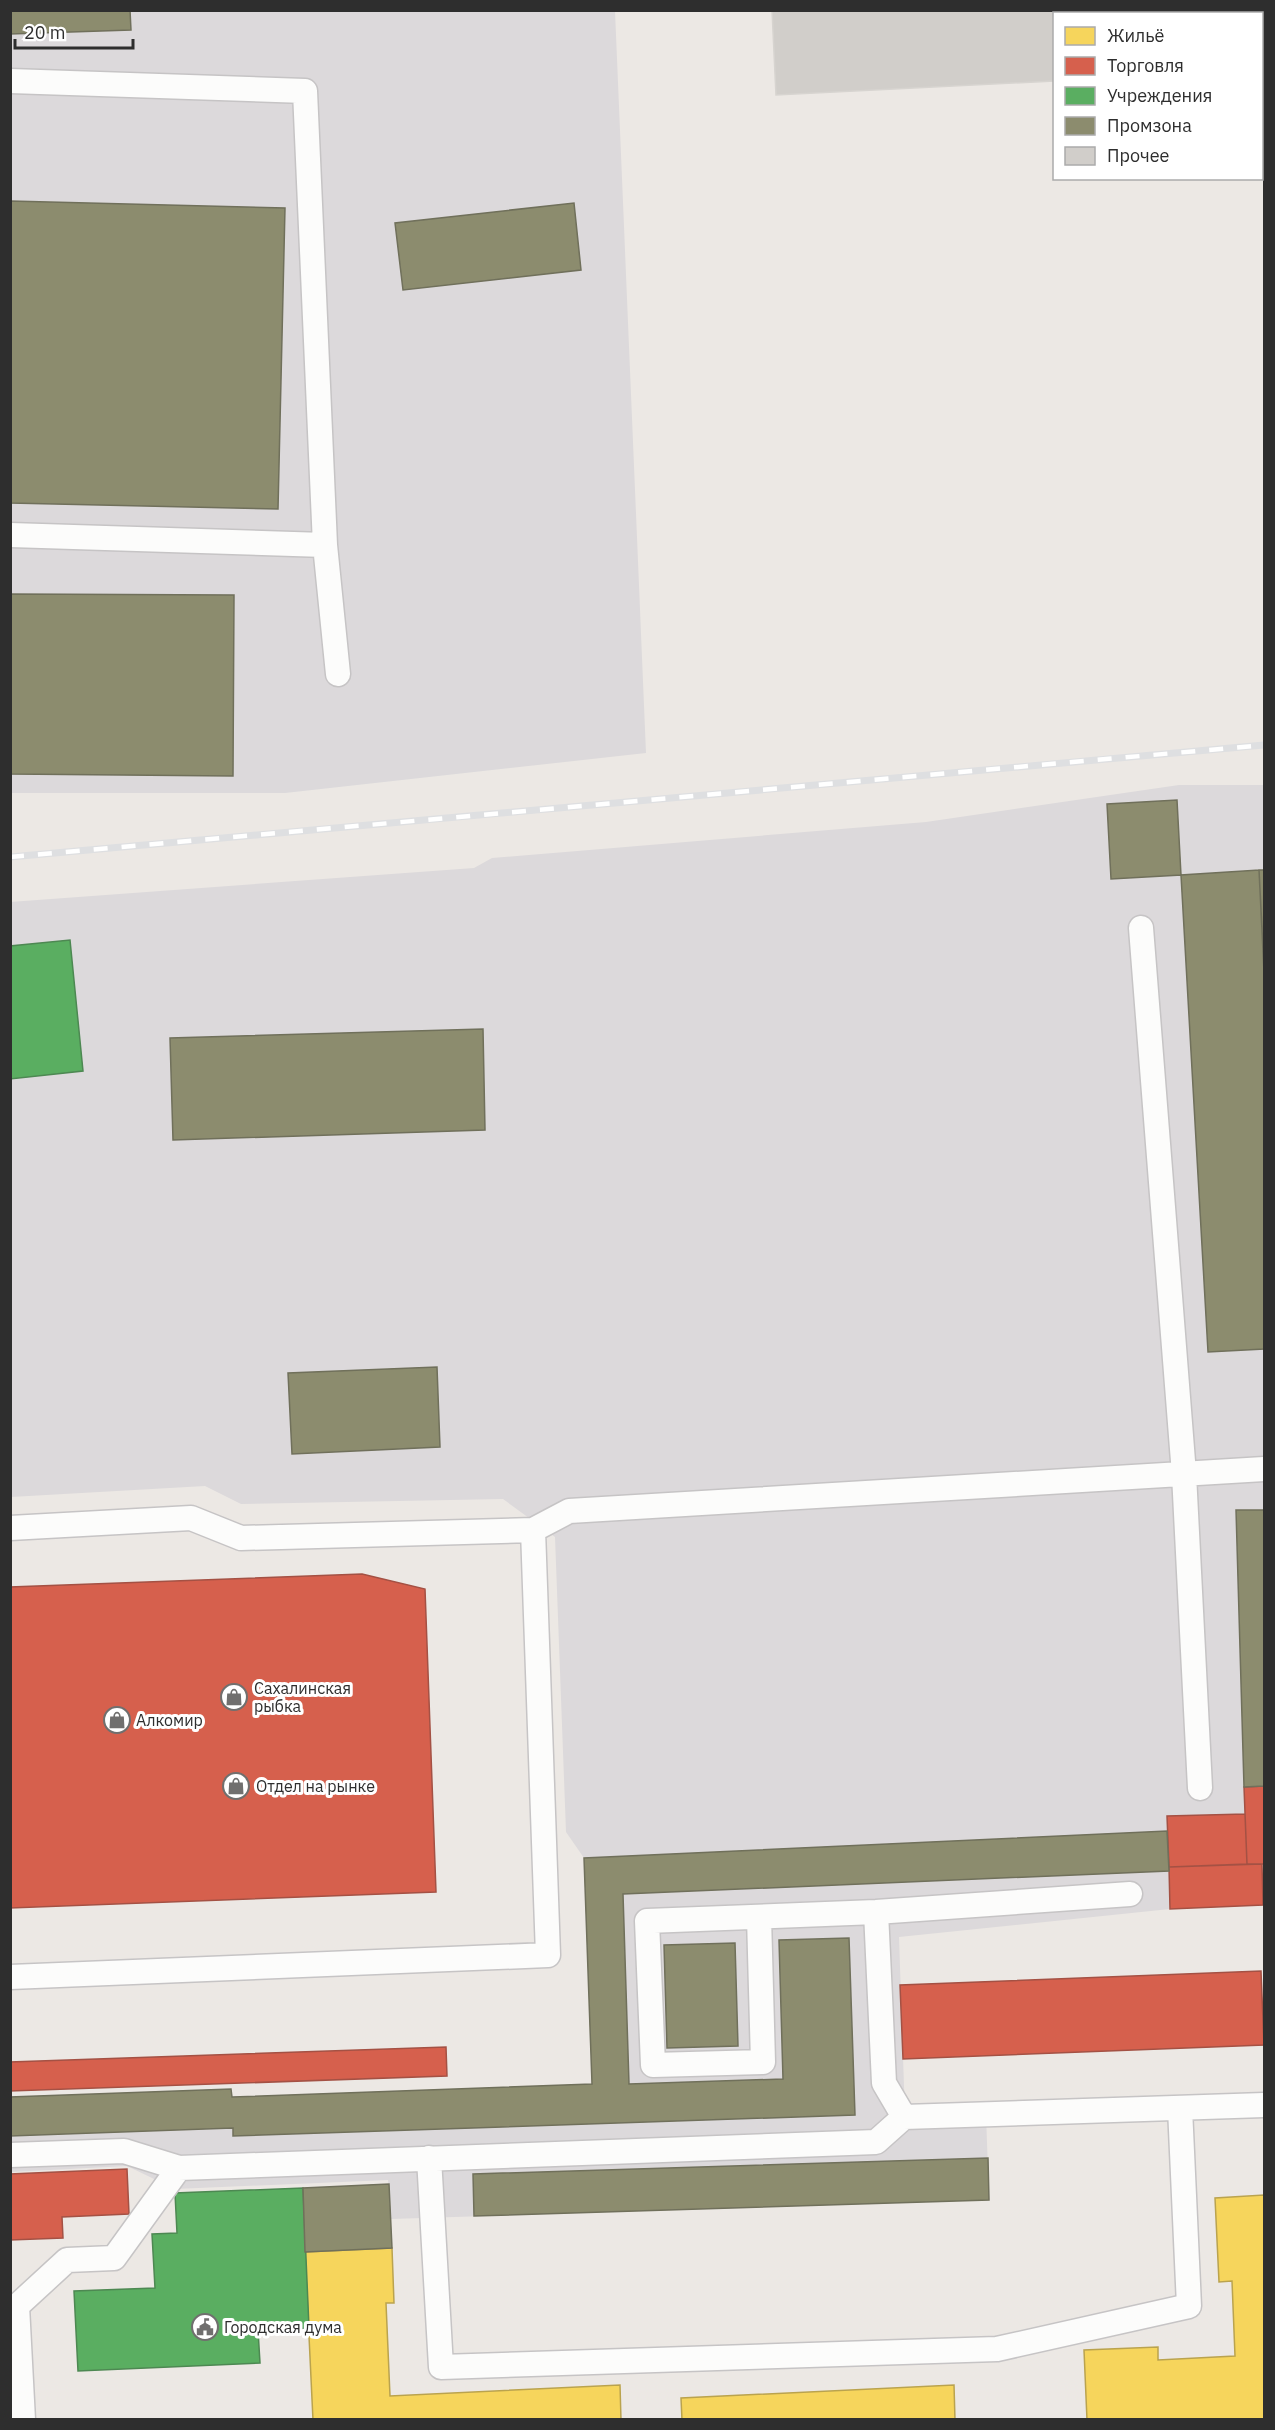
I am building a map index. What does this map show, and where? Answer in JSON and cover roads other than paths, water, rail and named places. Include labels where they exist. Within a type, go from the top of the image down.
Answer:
[{"type":"lane","points":[[10,81],[305,91],[325,545],[338,674]]},
{"type":"lane","points":[[10,535],[325,545]]},
{"type":"lane","points":[[1141,928],[1184,1474],[1200,1788]]},
{"type":"lane","points":[[10,1528],[191,1518],[241,1538],[533,1530],[569,1511],[1264,1469]]},
{"type":"lane","points":[[10,1977],[548,1954],[533,1530]]},
{"type":"lane","points":[[759,1917],[763,2062],[653,2065],[647,1921],[876,1912],[1130,1894]]},
{"type":"lane","points":[[876,1912],[884,2083],[904,2117]]},
{"type":"lane","points":[[10,2155],[124,2151],[179,2168],[876,2142],[904,2117],[1264,2105]]},
{"type":"lane","points":[[429,2158],[441,2367],[997,2349],[1189,2306],[1180,2108]]},
{"type":"lane","points":[[23,2420],[17,2306],[67,2260],[114,2258],[179,2168]]},
{"type":"railway","points":[[10,857],[1264,745]]},
{"type":"place","name":"Сахалинская рыбка","points":[[234,1697]]},
{"type":"place","name":"Алкомир","points":[[117,1720]]},
{"type":"place","name":"Отдел на рынке","points":[[236,1786]]},
{"type":"place","name":"Городская дума","points":[[205,2327]]}]
